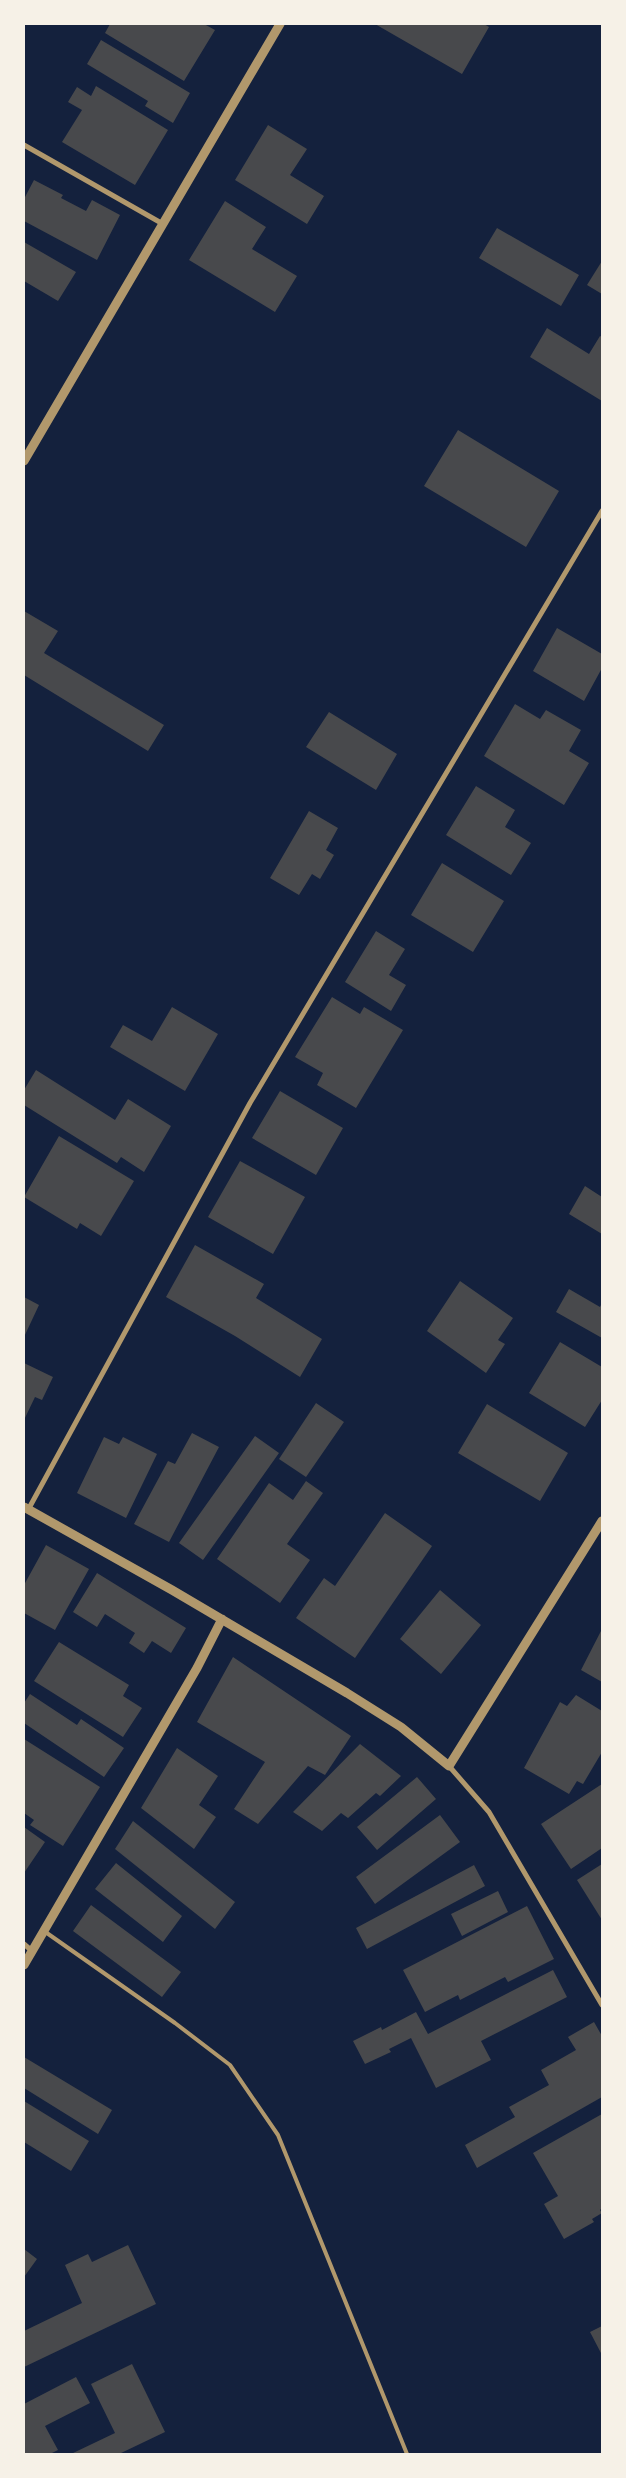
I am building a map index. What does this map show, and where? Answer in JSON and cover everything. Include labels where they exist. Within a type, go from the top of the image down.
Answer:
[{"type":"street","points":[[24,461],[280,24]]},
{"type":"street","points":[[24,145],[163,224]]},
{"type":"street","points":[[602,510],[250,1103],[26,1509],[222,1620],[401,1727],[449,1766],[490,1812],[602,2005]]},
{"type":"street","points":[[449,1766],[602,1521]]},
{"type":"street","points":[[24,1965],[197,1668],[222,1620]]},
{"type":"street","points":[[24,1944],[32,1950]]},
{"type":"lane","points":[[44,1931],[175,2022],[230,2065],[278,2135],[408,2454]]},
{"type":"building","points":[[110,24],[204,24],[215,30],[184,81],[105,33]]},
{"type":"building","points":[[375,24],[484,24],[489,27],[462,74]]},
{"type":"building","points":[[101,40],[190,93],[173,123],[145,106],[148,101],[87,64]]},
{"type":"building","points":[[96,86],[168,130],[135,185],[62,142],[82,110],[68,102],[77,87],[91,96]]},
{"type":"building","points":[[268,125],[307,149],[290,175],[324,196],[307,224],[235,180]]},
{"type":"building","points":[[34,180],[63,195],[61,198],[86,211],[92,200],[120,215],[97,260],[24,221],[24,199]]},
{"type":"building","points":[[225,201],[266,227],[252,249],[297,276],[275,312],[189,260]]},
{"type":"building","points":[[497,228],[579,275],[561,306],[479,258]]},
{"type":"building","points":[[24,242],[76,272],[58,301],[24,281]]},
{"type":"building","points":[[602,261],[602,294],[587,285]]},
{"type":"building","points":[[547,328],[589,354],[600,336],[602,337],[602,401],[530,357]]},
{"type":"building","points":[[458,430],[559,491],[526,547],[424,486]]},
{"type":"building","points":[[24,611],[58,631],[44,653],[164,725],[148,751],[24,675]]},
{"type":"building","points":[[557,628],[602,654],[602,668],[584,701],[533,671]]},
{"type":"building","points":[[515,704],[540,719],[546,710],[581,730],[569,751],[589,763],[564,805],[484,756]]},
{"type":"building","points":[[329,712],[397,754],[376,790],[306,747]]},
{"type":"building","points":[[476,786],[515,810],[505,827],[531,843],[511,875],[446,835]]},
{"type":"building","points":[[309,811],[338,828],[326,850],[334,855],[320,879],[312,874],[299,895],[270,878]]},
{"type":"building","points":[[442,863],[504,901],[473,952],[411,915]]},
{"type":"building","points":[[376,931],[405,949],[389,975],[406,985],[391,1011],[345,982]]},
{"type":"building","points":[[332,997],[360,1014],[364,1007],[403,1030],[356,1108],[317,1085],[323,1073],[295,1057]]},
{"type":"building","points":[[172,1007],[218,1034],[185,1091],[110,1047],[123,1025],[152,1041]]},
{"type":"building","points":[[36,1070],[115,1120],[128,1099],[171,1126],[144,1172],[121,1157],[117,1163],[24,1105],[24,1090]]},
{"type":"building","points":[[280,1091],[343,1128],[316,1175],[252,1138]]},
{"type":"building","points":[[59,1136],[134,1181],[101,1236],[80,1223],[77,1229],[24,1197]]},
{"type":"building","points":[[240,1161],[305,1197],[273,1254],[208,1217]]},
{"type":"building","points":[[585,1186],[602,1197],[602,1234],[569,1214]]},
{"type":"building","points":[[195,1245],[264,1284],[256,1298],[322,1339],[300,1377],[235,1336],[166,1297]]},
{"type":"building","points":[[460,1281],[513,1318],[498,1340],[505,1344],[486,1373],[427,1331]]},
{"type":"building","points":[[569,1289],[600,1307],[602,1303],[602,1338],[556,1312]]},
{"type":"building","points":[[24,1297],[39,1305],[24,1337]]},
{"type":"building","points":[[560,1342],[602,1367],[602,1400],[585,1427],[529,1393]]},
{"type":"building","points":[[24,1363],[53,1377],[42,1400],[35,1397],[24,1420]]},
{"type":"building","points":[[316,1403],[344,1422],[306,1477],[279,1459]]},
{"type":"building","points":[[487,1404],[568,1453],[540,1501],[458,1453]]},
{"type":"building","points":[[192,1433],[219,1447],[169,1542],[134,1524],[168,1461],[175,1464]]},
{"type":"building","points":[[255,1436],[279,1453],[203,1560],[179,1543]]},
{"type":"building","points":[[104,1437],[119,1444],[123,1437],[157,1454],[126,1518],[77,1493]]},
{"type":"building","points":[[306,1481],[323,1493],[287,1544],[310,1560],[280,1603],[217,1559],[269,1483],[293,1500]]},
{"type":"building","points":[[385,1513],[432,1546],[355,1658],[296,1618],[324,1578],[335,1586]]},
{"type":"building","points":[[46,1545],[89,1569],[55,1630],[24,1613],[24,1585]]},
{"type":"building","points":[[97,1573],[186,1628],[171,1653],[152,1641],[144,1653],[129,1643],[135,1633],[105,1614],[97,1627],[73,1612]]},
{"type":"building","points":[[440,1590],[481,1625],[441,1674],[400,1639]]},
{"type":"building","points":[[602,1629],[602,1682],[581,1670]]},
{"type":"building","points":[[59,1642],[129,1685],[123,1696],[142,1708],[123,1737],[34,1681]]},
{"type":"building","points":[[233,1657],[351,1736],[325,1775],[308,1766],[258,1824],[234,1809],[265,1762],[197,1722]]},
{"type":"building","points":[[30,1694],[77,1725],[81,1719],[124,1748],[104,1777],[24,1723],[24,1703]]},
{"type":"building","points":[[576,1695],[602,1711],[602,1752],[583,1784],[577,1781],[569,1794],[524,1768],[560,1702],[567,1706]]},
{"type":"building","points":[[24,1739],[100,1787],[63,1846],[30,1825],[34,1820],[24,1813]]},
{"type":"building","points":[[360,1744],[401,1776],[380,1796],[376,1793],[348,1818],[341,1813],[322,1831],[293,1812]]},
{"type":"building","points":[[177,1748],[218,1776],[199,1805],[216,1817],[194,1849],[141,1808]]},
{"type":"building","points":[[417,1777],[436,1799],[377,1850],[357,1827]]},
{"type":"building","points":[[602,1784],[602,1848],[571,1869],[541,1824]]},
{"type":"building","points":[[440,1815],[460,1842],[375,1904],[356,1877]]},
{"type":"building","points":[[133,1821],[235,1902],[215,1929],[115,1849]]},
{"type":"building","points":[[24,1827],[45,1842],[24,1873]]},
{"type":"building","points":[[116,1863],[182,1916],[163,1942],[95,1889]]},
{"type":"building","points":[[602,1864],[602,1920],[577,1880]]},
{"type":"building","points":[[474,1865],[485,1886],[367,1949],[356,1928]]},
{"type":"building","points":[[498,1891],[508,1912],[462,1936],[451,1914]]},
{"type":"building","points":[[91,1905],[181,1972],[162,1997],[73,1931]]},
{"type":"building","points":[[527,1906],[554,1959],[508,1982],[505,1977],[460,2000],[458,1995],[425,2012],[403,1970]]},
{"type":"building","points":[[553,1970],[567,1997],[481,2041],[491,2060],[436,2088],[411,2038],[389,2049],[391,2052],[365,2064],[353,2041],[381,2027],[382,2030],[416,2012],[428,2034]]},
{"type":"building","points":[[594,2022],[602,2036],[602,2097],[477,2168],[465,2145],[515,2117],[509,2107],[549,2085],[541,2070],[576,2050],[568,2037]]},
{"type":"building","points":[[24,2057],[112,2110],[98,2134],[24,2088]]},
{"type":"building","points":[[24,2101],[89,2141],[71,2171],[24,2142]]},
{"type":"building","points":[[602,2114],[602,2208],[600,2210],[602,2213],[592,2219],[594,2222],[564,2239],[544,2204],[558,2196],[533,2153]]},
{"type":"building","points":[[128,2245],[156,2304],[24,2367],[24,2331],[82,2303],[65,2265],[88,2254],[92,2262]]},
{"type":"building","points":[[24,2249],[37,2259],[24,2277]]},
{"type":"building","points":[[602,2326],[602,2355],[590,2332]]},
{"type":"building","points":[[132,2364],[165,2432],[119,2454],[71,2454],[115,2433],[91,2384]]},
{"type":"building","points":[[76,2377],[90,2403],[45,2426],[58,2450],[50,2454],[24,2454],[24,2404]]}]
